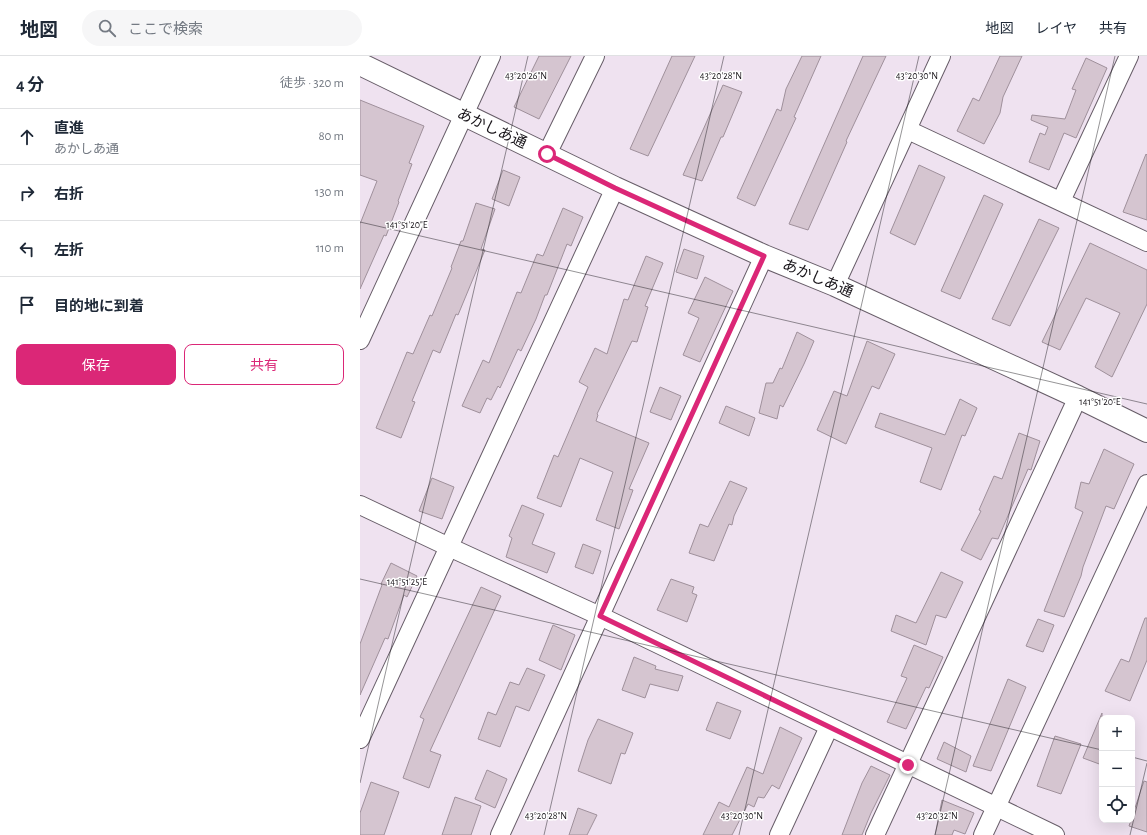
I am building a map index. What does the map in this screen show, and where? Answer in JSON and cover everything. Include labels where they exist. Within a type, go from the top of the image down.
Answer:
[{"type":"street","points":[[360,340],[491,56]]},
{"type":"street","points":[[547,154],[595,56]]},
{"type":"street","points":[[835,285],[941,56]]},
{"type":"street","points":[[1061,201],[1129,56]]},
{"type":"street","name":"あかしあ通","points":[[360,64],[615,188],[764,256],[835,285],[1146,427]]},
{"type":"street","points":[[908,130],[1147,242]]},
{"type":"street","points":[[360,740],[615,188]]},
{"type":"street","points":[[500,835],[764,256]]},
{"type":"street","points":[[875,835],[1078,397]]},
{"type":"street","points":[[983,835],[1147,484]]},
{"type":"street","points":[[360,504],[449,547],[600,616],[1055,835]]},
{"type":"street","points":[[779,835],[829,727]]},
{"type":"building","points":[[539,56],[571,56],[539,119],[514,107]]},
{"type":"building","points":[[672,56],[695,56],[648,156],[630,149]]},
{"type":"building","points":[[802,56],[821,56],[794,117],[796,118],[755,206],[737,198],[777,109],[781,111],[786,89]]},
{"type":"building","points":[[863,56],[886,56],[846,141],[847,142],[808,230],[789,224]]},
{"type":"building","points":[[1000,56],[1022,56],[1003,97],[1000,113],[984,144],[957,131],[973,98],[979,101]]},
{"type":"building","points":[[1086,58],[1107,68],[1076,138],[1064,133],[1049,170],[1029,162],[1040,133],[1045,135],[1048,127],[1031,120],[1032,115],[1065,119],[1076,90],[1072,89]]},
{"type":"building","points":[[723,85],[742,92],[723,137],[721,137],[702,181],[683,175]]},
{"type":"building","points":[[360,100],[424,126],[409,163],[412,164],[386,236],[384,235],[360,289],[360,224],[377,181],[360,175]]},
{"type":"building","points":[[1146,154],[1147,155],[1147,220],[1123,212]]},
{"type":"building","points":[[919,165],[945,177],[915,245],[890,233]]},
{"type":"building","points":[[503,170],[520,177],[509,206],[492,199]]},
{"type":"building","points":[[984,195],[1003,204],[960,299],[941,291]]},
{"type":"building","points":[[476,203],[495,209],[481,249],[485,250],[458,315],[456,314],[440,353],[433,350],[412,401],[415,402],[401,438],[376,428],[407,352],[413,354],[430,315],[432,316],[452,268],[451,267],[461,241],[463,241]]},
{"type":"building","points":[[563,208],[583,217],[571,246],[567,244],[547,295],[545,295],[521,351],[518,349],[500,388],[498,386],[491,400],[487,398],[480,413],[462,406],[483,360],[489,363],[517,292],[521,293],[537,254],[543,256]]},
{"type":"building","points":[[1039,219],[1059,228],[1010,326],[992,319]]},
{"type":"building","points":[[1090,243],[1147,270],[1147,304],[1112,377],[1095,367],[1120,313],[1086,298],[1060,350],[1042,342]]},
{"type":"building","points":[[684,249],[704,256],[697,279],[676,272]]},
{"type":"building","points":[[646,256],[663,263],[645,306],[648,307],[637,342],[632,341],[597,414],[596,421],[649,443],[629,489],[633,490],[619,529],[596,520],[613,472],[580,458],[561,507],[537,498],[554,455],[558,457],[588,387],[579,382],[595,348],[607,354],[624,299],[628,300]]},
{"type":"building","points":[[705,277],[733,291],[700,362],[683,355],[699,318],[688,313]]},
{"type":"building","points":[[797,332],[814,341],[804,364],[783,407],[780,405],[777,419],[759,413],[766,383],[773,383],[780,368],[782,369]]},
{"type":"building","points":[[867,341],[895,354],[879,389],[872,386],[846,444],[817,430],[834,391],[847,396]]},
{"type":"building","points":[[660,387],[681,396],[671,420],[650,412]]},
{"type":"building","points":[[960,399],[977,408],[965,436],[962,435],[941,490],[920,482],[932,448],[875,427],[880,413],[945,435]]},
{"type":"building","points":[[726,406],[755,418],[749,436],[719,423]]},
{"type":"building","points":[[1019,433],[1040,441],[1031,470],[1028,469],[998,539],[992,538],[981,560],[961,550],[981,511],[979,510],[994,476],[1002,479]]},
{"type":"building","points":[[1104,449],[1134,464],[1114,509],[1106,506],[1081,576],[1064,617],[1044,611],[1083,512],[1075,508],[1081,482],[1089,484]]},
{"type":"building","points":[[432,478],[454,487],[442,519],[419,511]]},
{"type":"building","points":[[730,481],[747,488],[734,516],[732,525],[729,524],[714,561],[689,553],[700,524],[708,527]]},
{"type":"building","points":[[522,505],[544,514],[532,544],[555,553],[547,573],[506,557],[512,538],[509,536]]},
{"type":"building","points":[[583,544],[601,551],[593,574],[575,567]]},
{"type":"building","points":[[391,563],[417,576],[407,597],[404,595],[388,639],[385,638],[360,695],[360,644],[382,585],[381,584]]},
{"type":"building","points":[[941,572],[963,582],[946,618],[936,615],[926,645],[891,631],[896,615],[916,623]]},
{"type":"building","points":[[671,579],[694,587],[692,593],[697,595],[687,622],[657,610]]},
{"type":"building","points":[[481,587],[501,596],[430,751],[441,755],[429,788],[403,778],[424,719],[420,717]]},
{"type":"building","points":[[1145,618],[1147,618],[1147,660],[1130,701],[1105,691],[1121,659],[1129,662]]},
{"type":"building","points":[[1038,619],[1054,625],[1043,652],[1026,646]]},
{"type":"building","points":[[553,625],[575,635],[561,670],[539,660]]},
{"type":"building","points":[[914,645],[943,657],[929,688],[926,687],[906,729],[887,722],[907,678],[901,676]]},
{"type":"building","points":[[634,657],[656,666],[655,669],[683,676],[678,691],[650,684],[645,698],[622,690]]},
{"type":"building","points":[[527,668],[545,675],[529,711],[516,706],[500,747],[478,739],[488,712],[496,715],[510,682],[519,685]]},
{"type":"building","points":[[1008,679],[1026,687],[991,771],[973,766]]},
{"type":"building","points":[[717,702],[741,711],[730,739],[706,730]]},
{"type":"building","points":[[598,719],[633,733],[625,754],[621,753],[611,784],[578,771],[588,740]]},
{"type":"building","points":[[1099,720],[1099,764],[1083,758]]},
{"type":"building","points":[[780,727],[802,738],[779,789],[772,785],[764,798],[758,797],[754,807],[748,804],[732,835],[703,835],[719,802],[729,807],[747,767],[763,774]]},
{"type":"building","points":[[1055,736],[1081,744],[1061,794],[1037,786]]},
{"type":"building","points":[[944,742],[971,756],[966,772],[937,759]]},
{"type":"building","points":[[871,766],[890,775],[862,835],[842,835],[862,783]]},
{"type":"building","points":[[487,770],[507,779],[495,808],[475,799]]},
{"type":"building","points":[[1144,781],[1147,782],[1147,832],[1129,826],[1130,823],[1135,823],[1135,808]]},
{"type":"building","points":[[371,782],[399,792],[384,835],[360,835],[360,813]]},
{"type":"building","points":[[455,797],[481,806],[471,835],[442,835]]},
{"type":"building","points":[[942,800],[974,813],[965,834],[954,830],[952,835],[935,835]]},
{"type":"building","points":[[578,808],[597,815],[587,835],[569,835]]},
{"type":"route","points":[[547,154],[615,188],[764,256],[600,616],[908,765]]}]
